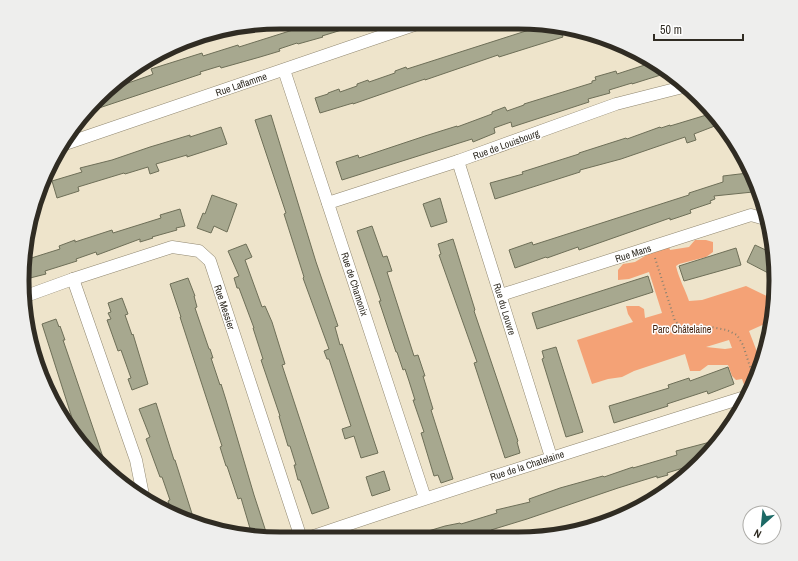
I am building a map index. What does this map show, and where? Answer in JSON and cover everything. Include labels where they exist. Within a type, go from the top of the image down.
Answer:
[{"type":"street","name":"Rue Laflamme","points":[[70,142],[403,29]]},
{"type":"street","name":"Rue de Chamonix","points":[[284,70],[425,498]]},
{"type":"street","name":"Rue de Louisbourg","points":[[328,203],[458,161],[616,104],[679,88]]},
{"type":"street","name":"Rue du Louvre","points":[[458,161],[551,457]]},
{"type":"street","name":"Rue Mans","points":[[501,295],[751,215],[761,218]]},
{"type":"street","name":"Rue Messier","points":[[30,295],[172,247],[199,251],[210,261],[299,532]]},
{"type":"street","points":[[74,279],[136,460],[142,491]]},
{"type":"street","name":"Rue de la Chatelaine","points":[[326,532],[551,457],[739,399]]},
{"type":"path","points":[[652,247],[675,321],[685,330],[701,325],[727,330],[736,335],[742,345],[752,372]]},
{"type":"green space","name":"Parc Châtelaine","points":[[695,240],[706,240],[713,242],[713,252],[706,257],[676,266],[689,301],[702,300],[746,286],[768,297],[765,324],[749,331],[758,354],[745,388],[742,379],[736,380],[732,376],[728,365],[708,365],[700,371],[690,371],[685,354],[634,371],[622,377],[608,379],[592,384],[577,340],[633,322],[628,314],[626,306],[639,306],[644,309],[645,318],[662,313],[649,272],[629,279],[618,280],[618,270],[623,264],[635,262],[668,242],[670,250],[689,247]],"holes":[[[729,340],[732,348],[725,349],[706,347]]]},
{"type":"building","points":[[296,29],[345,29],[322,36],[323,37],[297,43],[279,49],[280,51],[260,57],[221,68],[220,66],[200,72],[201,74],[98,108],[122,85],[153,74],[151,69],[202,53],[203,56],[238,45],[239,47]]},
{"type":"building","points":[[529,30],[566,34],[562,35],[563,37],[499,57],[498,55],[353,104],[320,113],[315,98],[339,89],[340,92],[368,80],[369,82],[395,73],[395,71],[406,67],[407,69]]},
{"type":"building","points":[[646,65],[662,75],[609,90],[610,93],[588,99],[589,102],[512,127],[511,122],[494,128],[495,133],[473,142],[472,139],[342,180],[336,162],[358,155],[359,158],[457,127],[492,114],[492,112],[505,107],[507,111],[524,104],[592,83],[592,81],[596,80],[595,77],[616,71],[617,74]]},
{"type":"building","points":[[271,115],[316,262],[338,326],[335,327],[340,345],[342,344],[378,453],[361,458],[354,436],[345,439],[342,429],[351,426],[329,359],[327,359],[324,351],[329,349],[303,278],[304,277],[284,214],[286,213],[255,120]]},
{"type":"building","points":[[707,115],[716,126],[694,134],[696,140],[687,143],[685,137],[621,159],[580,170],[580,172],[495,199],[490,183],[523,174],[522,172],[660,127],[670,126]]},
{"type":"building","points":[[221,127],[227,144],[187,157],[187,155],[156,164],[159,171],[150,174],[148,167],[125,174],[124,173],[78,187],[79,191],[57,198],[52,181],[82,172],[80,168],[112,160],[150,147],[190,135],[190,137]]},
{"type":"building","points":[[745,173],[753,192],[714,196],[715,199],[710,201],[711,203],[690,210],[691,213],[670,220],[670,218],[579,250],[578,247],[515,268],[509,250],[532,242],[533,245],[689,195],[689,193],[723,182],[723,176]]},
{"type":"building","points":[[212,195],[237,204],[227,232],[214,226],[211,233],[197,228],[203,213],[205,214]]},
{"type":"building","points":[[440,198],[447,222],[431,227],[423,204]]},
{"type":"building","points":[[180,209],[185,226],[140,242],[140,239],[97,255],[96,252],[76,259],[77,261],[45,271],[46,274],[30,278],[30,258],[60,249],[59,246],[75,240],[75,242],[112,230],[113,233],[161,218],[160,215]]},
{"type":"building","points":[[372,226],[383,257],[387,256],[392,271],[387,272],[414,356],[418,355],[425,376],[423,376],[433,409],[431,410],[453,479],[441,483],[438,475],[434,476],[421,433],[424,432],[413,400],[415,400],[405,369],[403,370],[396,352],[379,301],[381,301],[357,231]]},
{"type":"building","points":[[453,239],[475,310],[474,311],[518,441],[520,453],[505,458],[474,363],[477,362],[439,255],[441,254],[438,244]]},
{"type":"building","points":[[246,244],[252,257],[245,260],[262,307],[265,306],[272,322],[285,364],[282,365],[329,508],[312,514],[300,480],[298,480],[294,465],[296,465],[290,446],[288,446],[280,416],[261,360],[263,359],[254,328],[234,278],[239,276],[228,251]]},
{"type":"building","points":[[755,245],[767,251],[769,273],[747,262]]},
{"type":"building","points":[[736,248],[741,265],[684,281],[679,266]]},
{"type":"building","points":[[648,276],[653,292],[537,329],[532,313]]},
{"type":"building","points":[[188,278],[195,296],[197,307],[195,308],[213,358],[211,358],[220,385],[221,384],[266,531],[251,530],[241,498],[238,499],[226,466],[220,447],[222,446],[170,284]]},
{"type":"building","points":[[122,298],[128,314],[125,315],[132,335],[133,334],[148,384],[132,390],[128,379],[131,378],[121,350],[118,351],[107,320],[111,319],[108,313],[111,312],[108,303]]},
{"type":"building","points":[[56,319],[59,327],[60,326],[65,340],[63,340],[103,458],[91,446],[74,425],[42,324]]},
{"type":"building","points":[[556,347],[583,432],[566,437],[542,359],[544,358],[542,351]]},
{"type":"building","points":[[728,367],[734,384],[708,394],[707,391],[667,404],[668,406],[614,423],[609,406],[669,388],[668,385],[689,378],[690,381]]},
{"type":"building","points":[[156,403],[193,516],[170,506],[168,501],[170,500],[162,477],[160,477],[146,439],[150,437],[139,409]]},
{"type":"building","points":[[710,442],[686,467],[667,473],[668,475],[657,478],[657,476],[618,488],[491,530],[492,532],[425,532],[445,526],[461,524],[497,513],[496,510],[530,502],[529,499],[560,488],[603,476],[604,477],[633,467],[677,455],[676,451]]},
{"type":"building","points":[[384,471],[390,490],[372,496],[366,477]]}]
